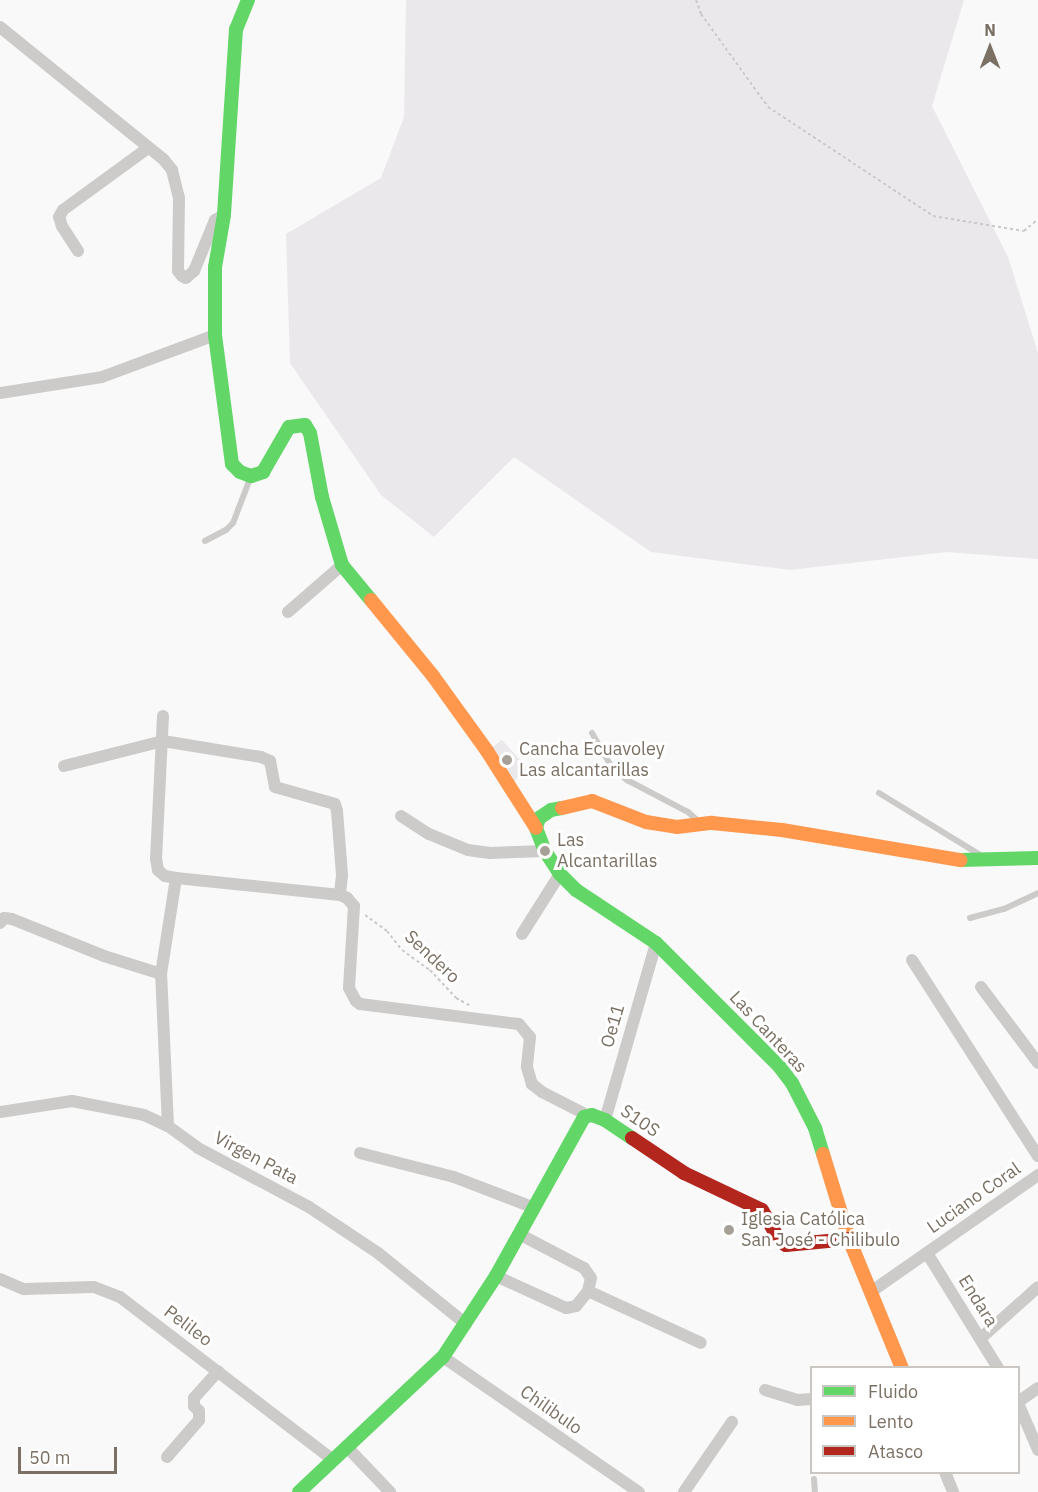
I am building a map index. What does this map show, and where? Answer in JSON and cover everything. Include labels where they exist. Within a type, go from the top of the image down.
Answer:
[{"type":"street","points":[[248,0],[236,29],[224,215],[215,267],[215,335],[232,464],[240,472],[251,476],[263,472],[289,427],[297,424],[305,425],[310,433],[322,497],[342,565],[288,612]]},
{"type":"street","points":[[0,27],[168,165],[177,184],[179,198],[178,271],[182,276],[186,278],[194,271],[215,220],[224,215]]},
{"type":"street","points":[[78,251],[62,226],[59,217],[63,210],[148,148]]},
{"type":"street","points":[[0,393],[102,377],[215,335]]},
{"type":"street","name":"Las Canteras","points":[[342,565],[433,676],[487,751],[536,828],[545,851],[560,874],[576,890],[656,943],[779,1066],[792,1083],[814,1128],[849,1239],[901,1366]]},
{"type":"street","points":[[163,716],[156,858],[158,870],[165,876],[176,878],[340,895],[351,900],[354,906],[349,988],[356,1001],[360,1004],[519,1023],[530,1037],[527,1067],[532,1084],[542,1092],[587,1115],[532,1207],[496,1276],[443,1357],[299,1492]]},
{"type":"street","points":[[64,766],[163,741],[261,757],[270,761],[275,787],[334,804],[337,811],[342,875],[340,895]]},
{"type":"street","points":[[536,828],[539,818],[551,810],[592,801],[646,822],[677,827],[700,824],[782,830],[946,859],[991,861],[1038,858]]},
{"type":"street","points":[[401,816],[429,834],[468,850],[490,853],[545,851]]},
{"type":"street","points":[[522,934],[560,874]]},
{"type":"street","points":[[168,1126],[161,974],[176,878]]},
{"type":"street","points":[[0,923],[4,918],[12,919],[104,956],[161,974]]},
{"type":"street","name":"Oe11","points":[[605,1120],[656,943]]},
{"type":"street","points":[[912,960],[1038,1156]]},
{"type":"street","points":[[981,987],[1038,1063]]},
{"type":"street","name":"Virgen Pata","points":[[0,1113],[72,1101],[144,1115],[168,1126],[198,1148],[309,1207],[378,1253],[466,1324]]},
{"type":"street","name":"S10S","points":[[587,1115],[605,1120],[684,1173],[762,1210],[782,1244],[849,1239]]},
{"type":"street","points":[[360,1153],[454,1177],[532,1207]]},
{"type":"street","name":"Luciano Coral","points":[[872,1291],[1038,1175]]},
{"type":"street","points":[[496,1276],[566,1308],[576,1306],[588,1291],[591,1278],[584,1268],[519,1234]]},
{"type":"street","name":"Endara","points":[[927,1253],[997,1366]]},
{"type":"street","name":"Pelileo","points":[[0,1279],[24,1289],[94,1287],[120,1297],[332,1459]]},
{"type":"street","points":[[981,1338],[1038,1287]]},
{"type":"street","points":[[588,1291],[700,1343]]},
{"type":"street","name":"Chilibulo","points":[[443,1357],[639,1492]]},
{"type":"street","points":[[167,1456],[199,1420],[194,1398],[218,1371]]},
{"type":"street","points":[[1020,1401],[1038,1388]]},
{"type":"street","points":[[765,1390],[797,1400],[810,1400]]},
{"type":"street","points":[[1020,1407],[1038,1450]]},
{"type":"street","points":[[684,1492],[732,1422]]},
{"type":"street","points":[[346,1446],[390,1492]]},
{"type":"street","points":[[945,1474],[953,1492]]},
{"type":"lane","points":[[205,541],[226,530],[233,523],[251,476]]},
{"type":"lane","points":[[592,733],[612,767],[627,780],[694,816],[700,824]]},
{"type":"lane","points":[[879,793],[991,861]]},
{"type":"lane","points":[[970,918],[1004,909],[1038,893]]},
{"type":"lane","points":[[814,1479],[815,1492]]},
{"type":"path","points":[[696,0],[701,14],[768,107],[933,216],[1024,231],[1038,219]]},
{"type":"path","name":"Sendero","points":[[354,906],[387,931],[402,951],[430,970],[456,998],[477,1009]]},
{"type":"shaded area","points":[[406,0],[964,0],[932,106],[1008,257],[1038,353],[1038,559],[947,552],[790,570],[651,552],[514,457],[434,537],[381,495],[290,363],[286,234],[381,178],[404,117]]},
{"type":"shaded area","name":"Cancha Ecuavoley Las alcantarillas","points":[[502,740],[528,769],[512,783],[487,751]]},
{"type":"traffic: fast","points":[[248,0],[236,29],[224,215],[215,267],[215,335],[232,464],[240,472],[251,476],[263,472],[289,427],[305,425],[310,433],[322,497],[342,565],[371,600]]},
{"type":"traffic: fast","points":[[562,808],[551,810],[539,818],[536,828],[545,851],[560,874],[576,890],[656,943],[779,1066],[792,1083],[815,1128],[823,1154]]},
{"type":"traffic: fast","points":[[960,860],[1038,858]]},
{"type":"traffic: fast","points":[[299,1492],[443,1357],[496,1276],[584,1117],[592,1115],[605,1120],[632,1138]]},
{"type":"traffic: slow","points":[[371,600],[433,676],[487,751],[536,828]]},
{"type":"traffic: slow","points":[[562,808],[592,801],[646,822],[677,827],[712,823],[782,830],[960,860]]},
{"type":"traffic: slow","points":[[823,1154],[849,1239],[901,1366]]},
{"type":"traffic: jam","points":[[632,1138],[684,1173],[762,1210],[780,1241],[786,1245],[849,1239]]},
{"type":"place","name":"Cancha Ecuavoley Las alcantarillas","points":[[507,760]]},
{"type":"place","name":"Las Alcantarillas","points":[[545,851]]},
{"type":"place","name":"Iglesia Católica San José - Chilibulo","points":[[729,1230]]}]
